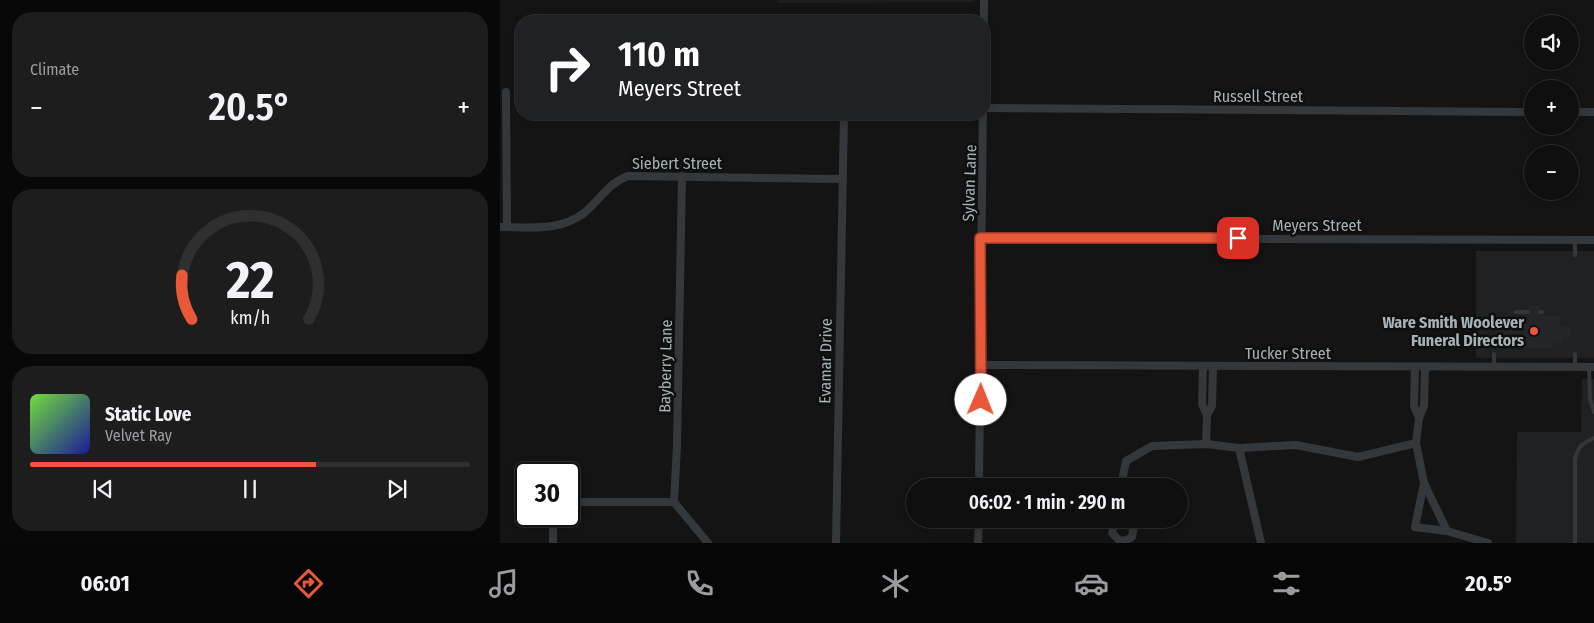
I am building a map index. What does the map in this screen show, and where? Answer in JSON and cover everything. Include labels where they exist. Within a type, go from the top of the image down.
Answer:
[{"type":"street","name":"Sylvan Lane","points":[[984,0],[984,15]]},
{"type":"street","points":[[503,227],[506,92]]},
{"type":"street","name":"Russell Street","points":[[990,108],[1524,112]]},
{"type":"street","points":[[1579,112],[1594,112]]},
{"type":"street","points":[[841,179],[844,120]]},
{"type":"street","name":"Sylvan Lane","points":[[979,478],[980,238],[984,120]]},
{"type":"street","name":"Siebert Street","points":[[503,227],[544,228],[565,223],[583,214],[617,180],[628,176],[841,179]]},
{"type":"street","name":"Bayberry Lane","points":[[674,502],[677,446],[682,176]]},
{"type":"street","name":"Evamar Drive","points":[[836,543],[841,179]]},
{"type":"street","name":"Meyers Street","points":[[980,238],[1594,240]]},
{"type":"street","name":"Tucker Street","points":[[981,365],[1591,367]]},
{"type":"street","points":[[1203,366],[1202,404],[1207,415],[1206,444]]},
{"type":"street","points":[[1207,415],[1212,406],[1213,366]]},
{"type":"street","points":[[1415,367],[1414,406],[1419,418]]},
{"type":"street","points":[[1425,367],[1424,406],[1419,418],[1416,443],[1424,483],[1447,531]]},
{"type":"street","points":[[1123,478],[1126,461],[1152,446],[1206,444],[1239,448],[1296,445],[1358,457],[1416,443]]},
{"type":"street","points":[[1239,448],[1261,543]]},
{"type":"street","points":[[1424,483],[1415,527],[1447,531],[1488,543]]},
{"type":"street","points":[[580,502],[674,502],[708,543]]},
{"type":"street","points":[[553,527],[553,543]]},
{"type":"street","points":[[978,543],[979,528]]},
{"type":"street","points":[[1113,528],[1112,533],[1120,541],[1132,537],[1133,528]]},
{"type":"lane","points":[[1575,255],[1576,240]]},
{"type":"lane","points":[[1516,312],[1528,312]]},
{"type":"lane","points":[[1494,354],[1494,367]]},
{"type":"lane","points":[[1576,354],[1576,367]]},
{"type":"lane","points":[[1591,367],[1590,399],[1594,412]]},
{"type":"lane","points":[[1575,543],[1575,459],[1577,448],[1594,438]]},
{"type":"shaded area","points":[[777,0],[972,0],[973,2],[777,3]]},
{"type":"shaded area","points":[[1476,251],[1594,251],[1594,358],[1476,358]]},
{"type":"shaded area","points":[[1582,379],[1594,379],[1594,543],[1516,543],[1517,432],[1581,432]]},
{"type":"building","points":[[1528,306],[1540,306],[1540,316],[1560,316],[1560,327],[1571,327],[1571,338],[1562,338],[1562,343],[1553,343],[1553,348],[1518,348],[1518,344],[1499,344],[1499,320],[1517,320],[1517,316],[1528,316]]},
{"type":"place","name":"Ware Smith Woolever Funeral Directors","points":[[1534,331]]},
{"type":"route","points":[[981,400],[980,238],[1238,238]]}]
